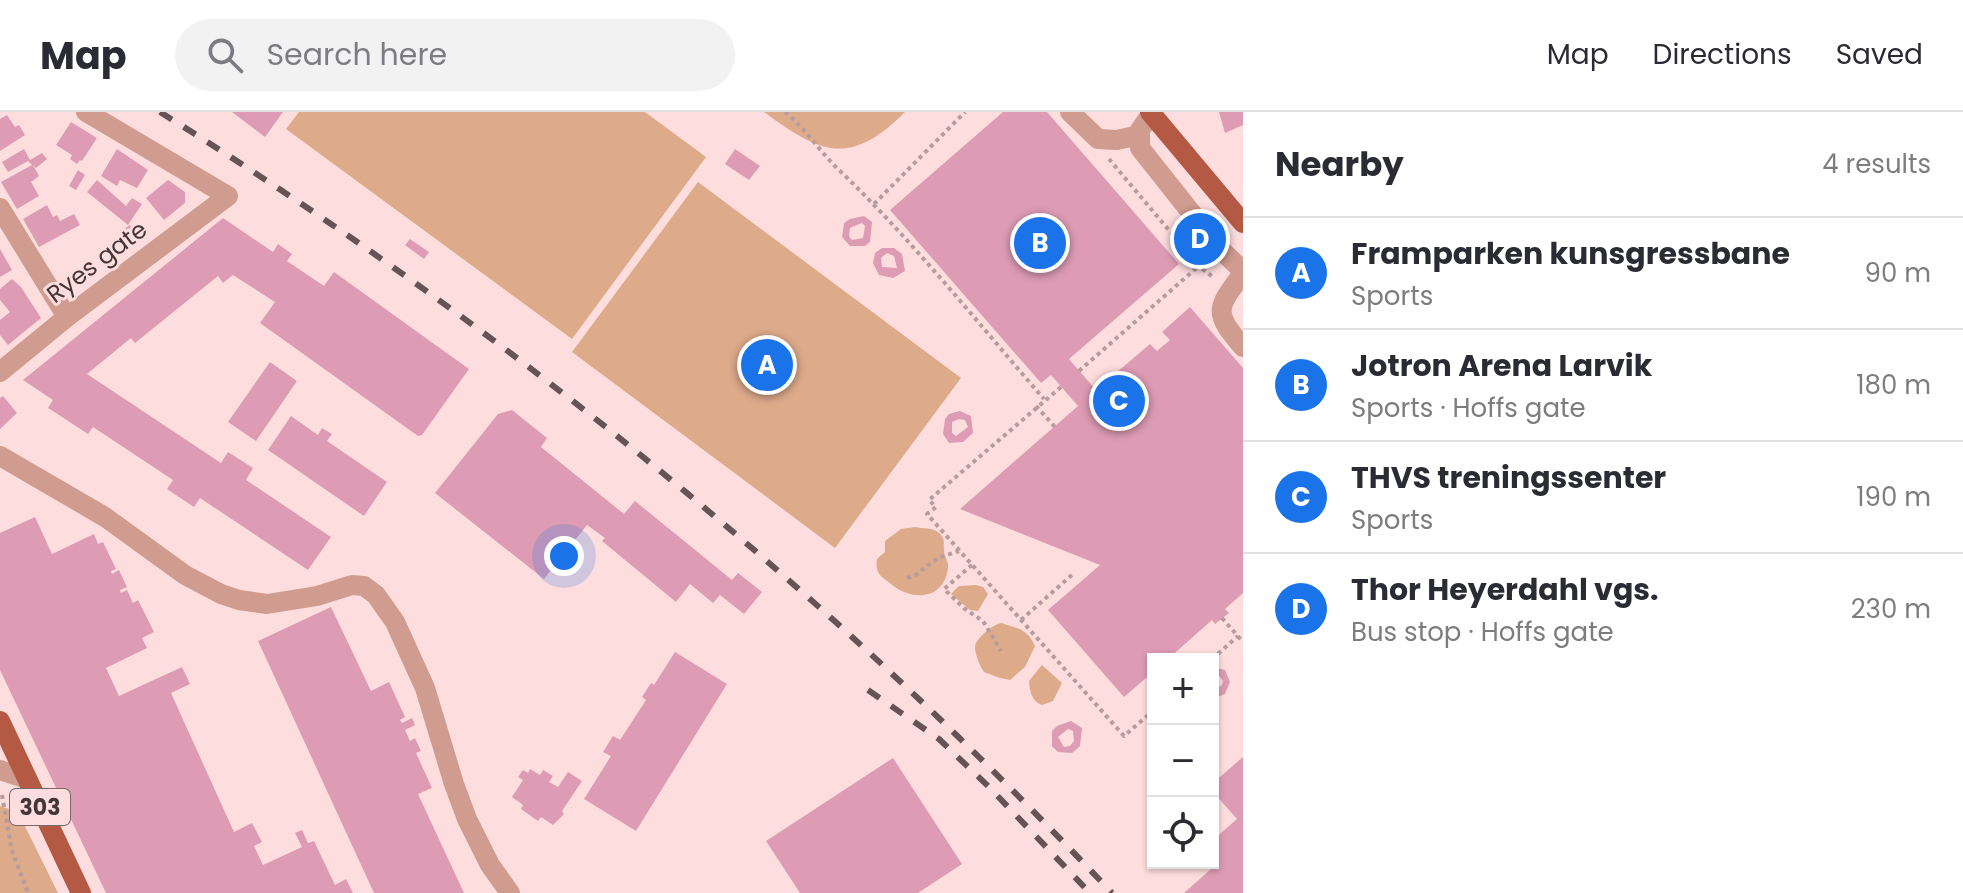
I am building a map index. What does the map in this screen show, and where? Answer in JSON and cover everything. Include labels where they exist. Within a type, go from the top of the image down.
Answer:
[{"type":"main road","points":[[1151,113],[1243,223]]},
{"type":"main road","name":"303","points":[[0,721],[81,893]]},
{"type":"street","name":"Ryes gate","points":[[0,372],[67,317],[228,196],[86,112]]},
{"type":"street","points":[[1070,112],[1098,139],[1117,140],[1139,135]]},
{"type":"street","points":[[1151,113],[1139,135],[1140,148],[1220,249],[1243,272],[1224,301],[1221,319],[1243,347]]},
{"type":"street","points":[[0,208],[67,317]]},
{"type":"street","points":[[0,456],[105,517],[185,575],[221,594],[267,604],[317,596],[352,585],[364,586],[376,595],[395,622],[425,688],[467,819],[490,865],[510,893]]},
{"type":"street","points":[[0,770],[27,779]]},
{"type":"path","points":[[785,112],[806,130],[837,168],[874,204],[1044,399]]},
{"type":"path","points":[[874,204],[965,112]]},
{"type":"path","points":[[1098,139],[1110,160],[1199,266],[1230,290]]},
{"type":"path","points":[[1079,371],[1220,249]]},
{"type":"path","points":[[1061,387],[929,500],[936,507],[927,514],[1124,736],[1147,716]]},
{"type":"path","points":[[1036,406],[1055,427]]},
{"type":"path","points":[[907,578],[938,558],[959,551]]},
{"type":"path","points":[[972,565],[944,589],[983,621],[1001,651]]},
{"type":"path","points":[[1021,620],[1074,573]]},
{"type":"path","points":[[1222,618],[1243,642]]},
{"type":"path","points":[[1219,653],[1238,636]]},
{"type":"path","points":[[2,795],[12,851],[28,893]]},
{"type":"shaded area","points":[[299,112],[645,112],[706,157],[572,339],[286,129]]},
{"type":"shaded area","points":[[764,112],[905,112],[867,141],[851,147],[834,148],[802,137]]},
{"type":"shaded area","points":[[698,182],[961,378],[835,548],[572,352]]},
{"type":"shaded area","points":[[915,527],[933,530],[941,535],[948,563],[940,587],[926,595],[899,590],[881,576],[877,568],[877,559],[885,552],[885,541],[901,529]]},
{"type":"shaded area","points":[[959,586],[983,587],[988,594],[978,611],[970,610],[951,594]]},
{"type":"shaded area","points":[[1002,623],[1025,632],[1035,646],[1025,667],[1010,680],[984,672],[975,650],[981,636]]},
{"type":"shaded area","points":[[1042,665],[1062,683],[1053,701],[1042,705],[1033,698],[1029,681]]},
{"type":"shaded area","points":[[0,806],[18,812],[58,893],[0,893]]},
{"type":"building","points":[[232,112],[283,112],[265,137]]},
{"type":"building","points":[[1003,112],[1047,112],[1179,264],[1069,359],[1096,390],[1150,344],[1157,351],[1170,340],[1162,332],[1190,307],[1243,368],[1243,593],[1225,609],[1229,613],[1215,624],[1212,620],[1175,653],[1147,653],[1147,677],[1124,697],[1048,610],[1100,565],[960,509],[1078,406],[1051,375],[1041,383],[890,210]]},
{"type":"building","points":[[1219,112],[1243,112],[1243,125],[1225,133]]},
{"type":"building","points":[[7,115],[25,135],[0,151],[0,119]]},
{"type":"building","points":[[71,122],[97,138],[77,164],[70,159],[72,155],[56,145]]},
{"type":"building","points":[[24,149],[30,160],[42,153],[47,159],[36,168],[33,165],[39,176],[31,182],[39,196],[17,209],[1,182],[32,165],[28,161],[8,172],[2,162]]},
{"type":"building","points":[[117,149],[148,170],[137,188],[120,180],[117,186],[101,176]]},
{"type":"building","points":[[735,149],[760,166],[749,180],[725,164]]},
{"type":"building","points":[[78,170],[85,175],[76,190],[69,186]]},
{"type":"building","points":[[97,180],[126,206],[132,198],[142,204],[128,225],[87,192]]},
{"type":"building","points":[[168,180],[185,192],[185,203],[164,220],[146,198]]},
{"type":"building","points":[[47,205],[53,217],[57,215],[60,221],[74,214],[80,225],[39,247],[23,219]]},
{"type":"building","points":[[864,216],[872,222],[870,242],[865,246],[850,246],[842,237],[844,223]],"holes":[[[862,223],[865,226],[863,238],[852,240],[850,228]]]},
{"type":"building","points":[[223,218],[273,252],[278,244],[292,254],[287,261],[324,286],[334,272],[469,369],[422,435],[418,436],[260,323],[275,302],[233,275],[223,283],[218,276],[135,343],[131,338],[87,374],[221,463],[228,452],[253,468],[246,480],[331,537],[308,570],[200,498],[194,507],[167,489],[173,480],[93,427],[88,434],[48,408],[53,400],[23,380]]},
{"type":"building","points":[[130,225],[141,237],[133,243],[123,230]]},
{"type":"building","points":[[410,239],[429,252],[424,259],[405,245]]},
{"type":"building","points":[[882,248],[894,248],[902,254],[905,271],[893,278],[879,275],[873,263],[875,253]],"holes":[[[887,253],[894,256],[897,268],[882,267],[881,258]]]},
{"type":"building","points":[[0,249],[12,270],[0,277]]},
{"type":"building","points":[[12,279],[21,287],[41,318],[8,345],[0,335],[0,320],[10,312],[0,300],[0,289]]},
{"type":"building","points":[[270,362],[297,381],[256,441],[228,422]]},
{"type":"building","points":[[3,396],[17,413],[0,429],[0,398]]},
{"type":"building","points":[[512,410],[547,438],[541,447],[624,514],[635,501],[732,580],[738,573],[762,592],[744,614],[720,595],[713,603],[690,584],[676,602],[587,525],[544,579],[435,493],[498,414]]},
{"type":"building","points":[[960,411],[971,416],[973,433],[963,442],[949,443],[943,434],[949,414]],"holes":[[[965,420],[968,427],[956,436],[952,433],[952,422]]]},
{"type":"building","points":[[291,416],[318,435],[322,428],[332,434],[327,441],[387,482],[364,516],[268,450]]},
{"type":"building","points":[[35,517],[52,554],[94,534],[98,544],[103,542],[116,569],[111,571],[112,574],[119,570],[127,587],[120,590],[121,593],[127,590],[133,603],[138,600],[154,632],[142,638],[147,648],[106,668],[119,696],[182,667],[190,684],[171,693],[234,832],[252,823],[262,842],[254,846],[263,865],[302,847],[295,833],[302,830],[308,843],[314,841],[335,885],[346,879],[353,893],[106,893],[0,670],[0,533]]},
{"type":"building","points":[[331,607],[371,691],[389,682],[405,717],[400,720],[402,723],[412,718],[415,725],[405,730],[410,741],[415,738],[421,751],[416,753],[432,788],[418,794],[464,893],[374,893],[258,641]]},
{"type":"building","points":[[675,652],[727,684],[636,831],[584,799],[611,756],[603,752],[613,736],[620,740],[646,700],[642,697],[651,683],[654,685]]},
{"type":"building","points":[[1219,668],[1225,670],[1230,682],[1225,694],[1219,696],[1219,687],[1223,681]]},
{"type":"building","points":[[1071,721],[1082,728],[1080,746],[1072,753],[1058,752],[1052,746],[1052,731]],"holes":[[[1068,729],[1073,731],[1074,741],[1064,747],[1058,737]]]},
{"type":"building","points":[[1243,757],[1243,893],[1184,893],[1211,869],[1219,869],[1219,835],[1237,819],[1219,799],[1219,778]]},
{"type":"building","points":[[893,758],[962,864],[918,893],[800,893],[766,841]]},
{"type":"building","points":[[530,769],[540,775],[543,770],[553,776],[549,782],[558,787],[568,772],[582,781],[562,811],[564,814],[553,825],[541,817],[538,821],[521,809],[523,805],[512,797],[523,780],[518,777],[523,770],[528,773]]},
{"type":"railway","points":[[160,112],[290,196],[416,284],[540,376],[661,472],[779,572],[893,675],[1004,782],[1112,893]]},
{"type":"railway","points":[[868,690],[939,739],[1090,893]]},
{"type":"place","name":"Thor Heyerdahl vgs.","points":[[1200,239]]},
{"type":"place","name":"Jotron Arena Larvik","points":[[1040,243]]},
{"type":"place","name":"Framparken kunsgressbane","points":[[767,365]]},
{"type":"place","name":"THVS treningssenter","points":[[1119,401]]}]
